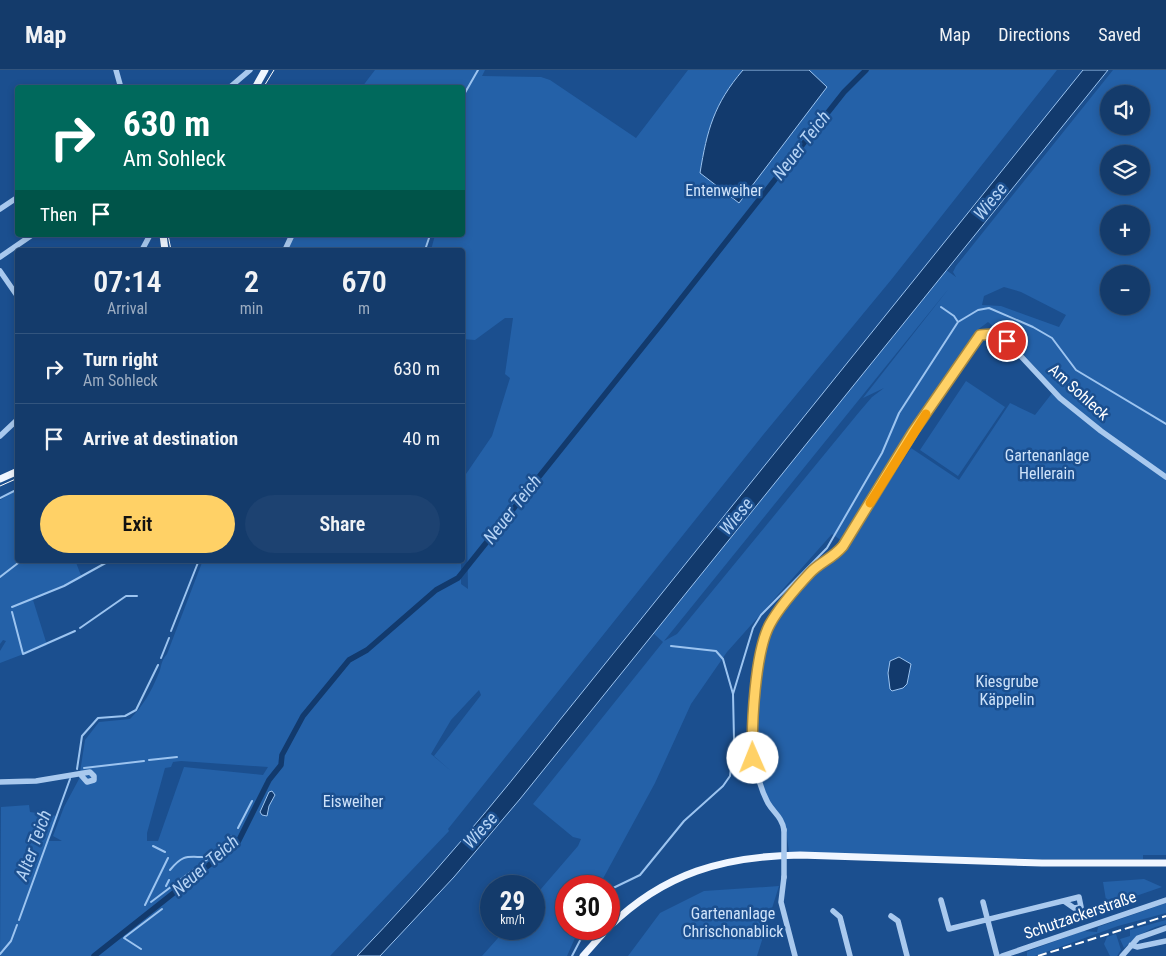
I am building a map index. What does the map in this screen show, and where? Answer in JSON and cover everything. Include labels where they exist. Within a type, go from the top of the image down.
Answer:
[{"type":"main road","points":[[257,85],[265,70]]},
{"type":"main road","points":[[0,479],[15,472]]},
{"type":"main road","points":[[620,917],[656,889],[690,873],[725,861],[762,856],[809,855],[1042,863],[1166,864]]},
{"type":"main road","points":[[583,956],[597,940]]},
{"type":"street","points":[[116,70],[120,85]]},
{"type":"street","points":[[232,85],[250,70]]},
{"type":"street","points":[[0,209],[15,200]]},
{"type":"street","points":[[0,257],[29,237]]},
{"type":"street","points":[[0,271],[15,293]]},
{"type":"street","name":"Am Sohleck","points":[[795,956],[781,902],[784,876],[784,830],[781,819],[767,802],[753,758],[753,733],[763,640],[780,608],[801,583],[816,568],[829,561],[843,546],[913,432],[980,335],[993,334],[1003,338],[1060,398],[1101,431],[1166,477]]},
{"type":"street","points":[[0,436],[15,422]]},
{"type":"street","points":[[0,782],[36,781],[80,774]]},
{"type":"street","points":[[941,900],[949,930],[1064,901]]},
{"type":"street","name":"Schutzackerstraße","points":[[1002,956],[1166,900]]},
{"type":"street","points":[[983,902],[997,956]]},
{"type":"street","points":[[832,911],[840,917],[850,956]]},
{"type":"street","points":[[891,916],[898,921],[907,956]]},
{"type":"street","points":[[1122,956],[1131,945],[1144,935],[1166,928]]},
{"type":"street","points":[[1131,945],[1137,947],[1166,941]]},
{"type":"green space","name":"Eisweiher","points":[[375,70],[485,70],[482,76],[541,77],[550,80],[636,138],[688,70],[1057,70],[891,280],[763,435],[448,829],[449,831],[330,956],[0,956],[1,807],[29,805],[30,812],[58,816],[49,841],[62,841],[53,836],[64,807],[79,779],[85,740],[99,722],[130,719],[146,699],[167,654],[202,563],[461,563],[461,584],[468,589],[466,474],[492,436],[510,378],[505,374],[513,318],[505,318],[475,340],[465,339],[465,248],[432,248],[434,237],[465,237],[465,85],[364,85]],"holes":[[[479,690],[481,695],[434,756],[451,771],[431,754],[451,720]],[[173,762],[268,767],[263,775],[184,767],[158,841],[147,841],[147,833],[165,768],[171,767]]]},
{"type":"green space","points":[[1113,70],[1166,70],[1166,855],[1143,855],[1143,859],[1031,859],[789,852],[786,830],[771,808],[753,758],[761,651],[769,625],[811,572],[829,561],[868,514],[911,448],[959,480],[1010,403],[1035,415],[1053,392],[1062,397],[1010,340],[988,322],[976,331],[842,541],[832,534],[727,652],[691,704],[655,783],[605,875],[555,875],[555,940],[574,940],[567,956],[482,956],[496,940],[545,940],[545,884],[578,846],[581,839],[573,837],[533,804],[663,642],[653,633],[946,270],[956,277],[953,272],[1100,86],[1100,135],[1150,135],[1150,85],[1101,85]],"holes":[[[950,287],[863,398],[884,388],[872,397],[860,411],[677,634],[664,641]],[[1004,287],[1021,292],[1066,315],[1059,327],[1001,306],[982,305],[984,296]]]},
{"type":"green space","points":[[293,237],[428,237],[425,248],[289,248]]},
{"type":"green space","points":[[966,381],[1005,407],[958,476],[920,450]]},
{"type":"green space","points":[[15,491],[15,563],[76,563],[82,578],[33,600],[47,645],[0,663],[0,651],[6,641],[3,640],[0,644],[0,500]]},
{"type":"green space","points":[[1144,879],[1162,887],[1107,906],[1103,882]]},
{"type":"green space","name":"Gartenanlage Chrischonablick","points":[[779,886],[757,956],[628,956],[660,913],[704,891]]},
{"type":"green space","points":[[1166,903],[1166,913],[1118,926],[1035,956],[1027,956],[1027,952],[1031,950],[1083,931],[1097,932],[1098,927]]},
{"type":"green space","points":[[1166,920],[1166,924],[1144,933],[1124,948],[1120,939],[1130,936],[1130,930]]},
{"type":"green space","points":[[1116,934],[1121,950],[1117,956],[1110,956],[1104,944],[1107,937]]},
{"type":"water","name":"Entenweiher","points":[[743,70],[809,70],[827,87],[739,203],[700,173],[709,130],[718,106]]},
{"type":"water","name":"Wiese","points":[[1083,70],[1108,70],[520,799],[454,877],[380,956],[357,956],[436,870],[511,782]]},
{"type":"water","points":[[899,657],[911,664],[907,684],[903,688],[892,691],[890,689],[888,673],[890,661]]},
{"type":"water","points":[[272,791],[275,795],[269,806],[267,816],[262,815],[260,812],[269,792]]},
{"type":"waterway","name":"Alter Teich","points":[[465,93],[478,70]]},
{"type":"waterway","name":"Neuer Teich","points":[[94,956],[238,842],[269,780],[281,765],[282,755],[303,716],[349,660],[367,650],[436,590],[458,578],[844,92],[866,70]]},
{"type":"waterway","name":"Alter Teich","points":[[426,248],[429,237]]},
{"type":"waterway","points":[[733,694],[753,628],[761,615],[827,548],[882,453],[899,413],[958,322],[954,316],[941,307]]},
{"type":"waterway","points":[[958,322],[978,310],[989,308],[1033,327],[1052,338],[1076,370],[1166,424]]},
{"type":"waterway","points":[[0,498],[15,490]]},
{"type":"waterway","points":[[0,577],[18,563]]},
{"type":"waterway","points":[[12,607],[64,586],[106,563]]},
{"type":"waterway","name":"Alter Teich","points":[[171,631],[198,563]]},
{"type":"waterway","points":[[80,628],[126,596],[137,596]]},
{"type":"waterway","points":[[12,612],[23,654],[75,631]]},
{"type":"waterway","name":"Alter Teich","points":[[161,658],[169,638]]},
{"type":"waterway","points":[[620,885],[640,875],[684,821],[723,786],[730,776],[734,739],[733,694],[723,659],[716,651],[671,646]]},
{"type":"waterway","name":"Alter Teich","points":[[77,769],[82,736],[98,718],[125,716],[136,710],[158,665]]},
{"type":"waterway","points":[[149,760],[177,757]]},
{"type":"waterway","points":[[84,768],[144,761]]},
{"type":"waterway","name":"Alter Teich","points":[[19,920],[70,779]]},
{"type":"waterway","points":[[238,828],[252,801]]},
{"type":"waterway","points":[[151,902],[221,849],[231,836]]},
{"type":"waterway","points":[[153,846],[165,852]]},
{"type":"waterway","points":[[170,870],[184,858],[211,857]]},
{"type":"waterway","points":[[145,905],[168,858]]},
{"type":"waterway","points":[[166,886],[169,880]]},
{"type":"waterway","points":[[125,937],[162,909]]},
{"type":"waterway","name":"Alter Teich","points":[[0,954],[11,941],[17,925]]},
{"type":"waterway","points":[[124,938],[141,949]]},
{"type":"waterway","points":[[572,956],[580,940]]},
{"type":"tram line","points":[[265,85],[274,70]]},
{"type":"tram line","points":[[168,237],[171,248]]},
{"type":"tram line","points":[[0,486],[15,479]]},
{"type":"railway","points":[[1038,956],[1166,916]]},
{"type":"slow traffic","points":[[870,503],[892,465],[926,414]]},
{"type":"route","points":[[753,758],[752,742],[759,669],[763,640],[769,625],[780,608],[811,572],[829,561],[843,546],[913,432],[980,335],[993,334],[1007,341]]},
{"type":"park label","name":"Gartenanlage Hellerain","points":[[1047,464]]},
{"type":"park label","name":"Kiesgrube Käppelin","points":[[1007,690]]}]
